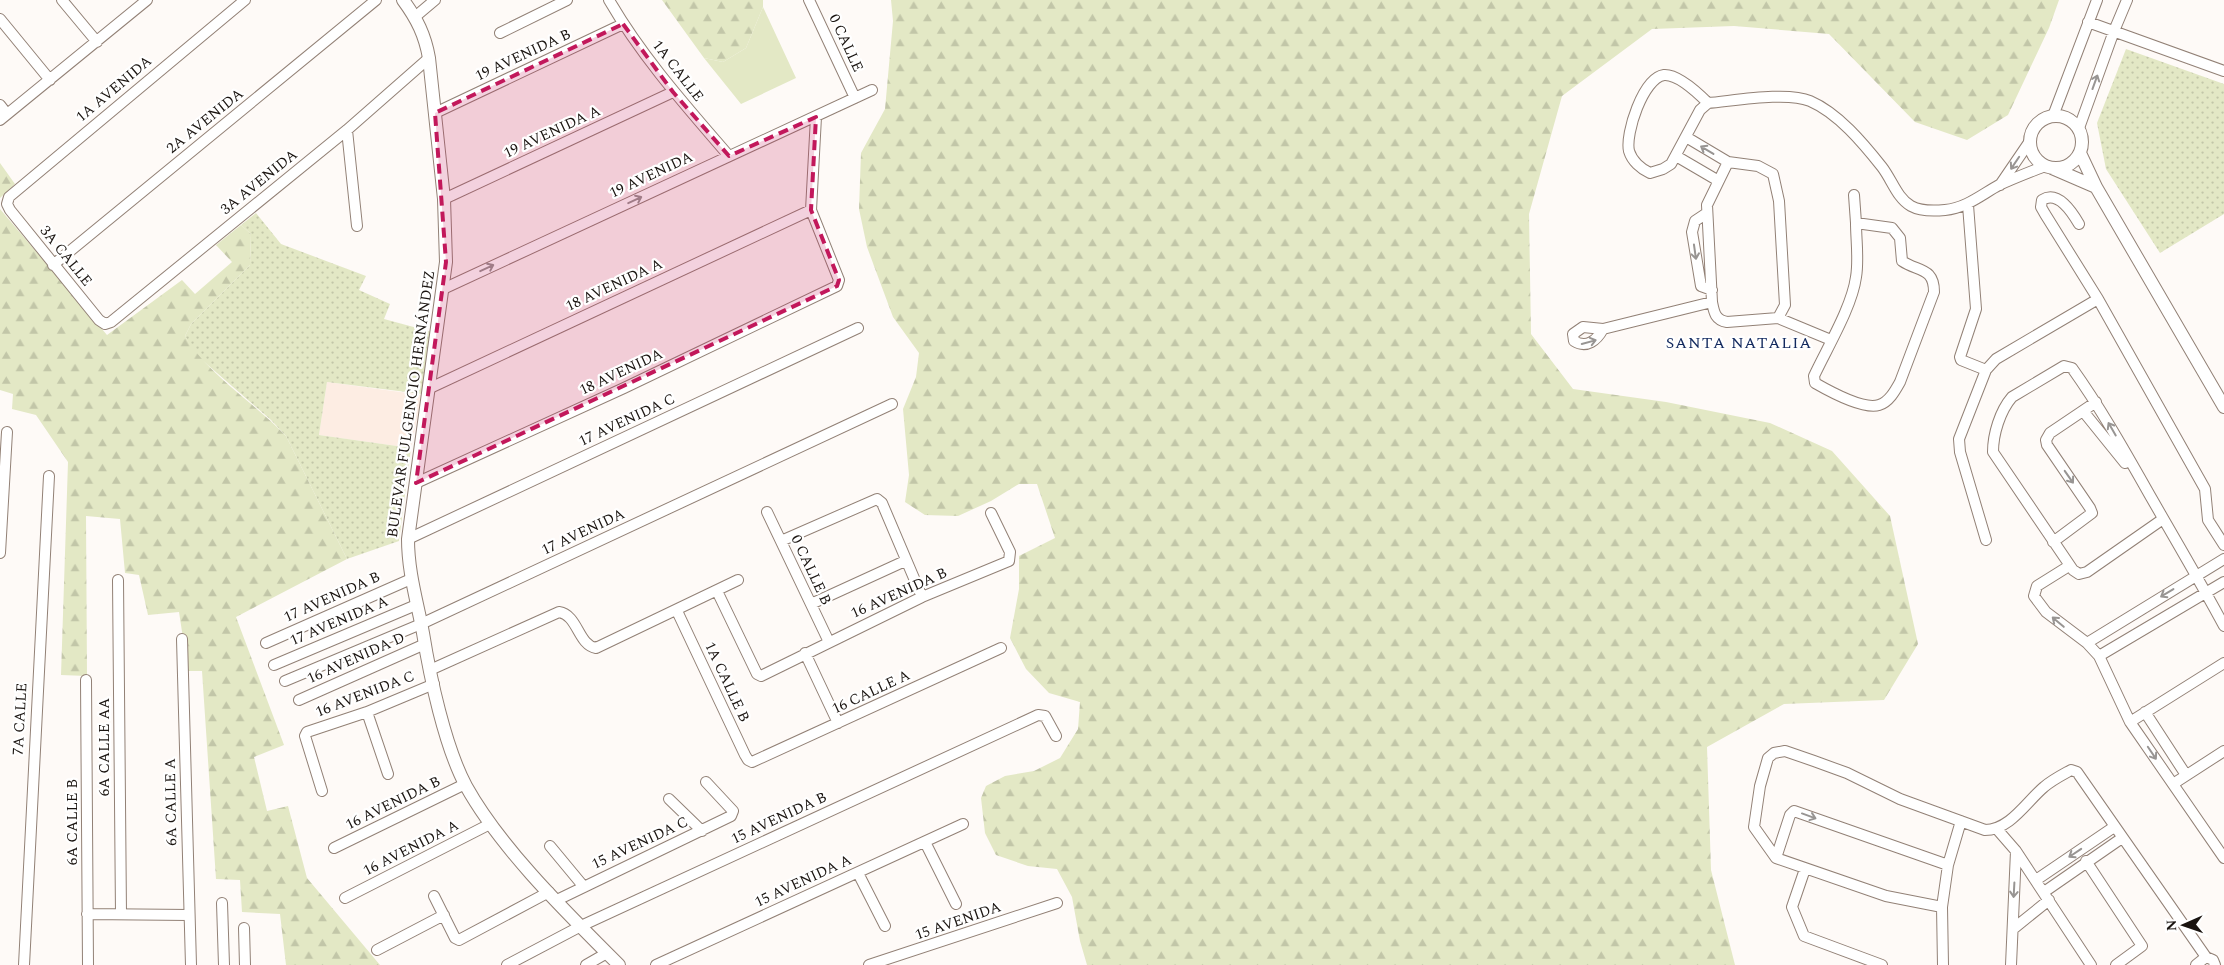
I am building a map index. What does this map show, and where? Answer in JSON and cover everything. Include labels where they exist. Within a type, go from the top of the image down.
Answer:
[{"type":"street","points":[[62,0],[97,42]]},
{"type":"street","name":"1A AVENIDA","points":[[7,204],[9,197],[245,0]]},
{"type":"street","name":"2A AVENIDA","points":[[54,265],[376,0]]},
{"type":"street","name":"BULEVAR FULGENCIO HERNÁNDEZ","points":[[403,0],[416,16],[424,32],[429,58],[444,199],[446,236],[443,289],[408,539],[411,579],[424,644],[454,757],[465,784],[490,824],[553,896],[619,965]]},
{"type":"street","points":[[416,16],[435,0]]},
{"type":"street","points":[[500,33],[567,0]]},
{"type":"street","name":"1A CALLE","points":[[610,0],[623,24],[673,92],[729,156]]},
{"type":"street","name":"0 CALLE","points":[[809,0],[855,98]]},
{"type":"street","points":[[2053,116],[2097,0]]},
{"type":"street","points":[[2078,128],[2127,0]]},
{"type":"street","points":[[0,105],[4,117],[97,42],[144,1]]},
{"type":"street","points":[[0,19],[50,80]]},
{"type":"street","points":[[2088,22],[2224,70]]},
{"type":"street","name":"19 AVENIDA B","points":[[435,113],[623,24]]},
{"type":"street","name":"3A AVENIDA","points":[[105,324],[111,322],[347,130],[429,58]]},
{"type":"street","points":[[1708,103],[1693,89],[1669,76],[1658,78],[1647,90],[1635,111],[1631,124],[1628,140],[1630,153],[1639,167],[1650,173],[1671,164],[1700,110],[1708,103],[1783,97],[1797,97],[1810,101],[1835,118],[1859,140],[1883,168],[1901,198],[1912,206],[1928,210],[1946,210],[1968,204],[2000,185],[2048,167],[2069,165],[2080,153]]},
{"type":"street","name":"19 AVENIDA","points":[[443,289],[872,90]]},
{"type":"street","name":"19 AVENIDA A","points":[[444,199],[673,92]]},
{"type":"street","points":[[2000,185],[2030,140],[2033,130],[2038,123],[2053,116],[2068,118],[2078,128],[2082,136],[2080,153],[2096,187],[2224,407]]},
{"type":"street","points":[[811,210],[816,117]]},
{"type":"street","points":[[347,130],[357,226]]},
{"type":"street","points":[[1686,137],[1728,162],[1749,164],[1765,169],[1773,174],[1776,183],[1785,305],[1778,318]]},
{"type":"street","points":[[2030,140],[2032,152],[2048,167],[2096,187]]},
{"type":"street","points":[[1676,156],[1717,180]]},
{"type":"street","points":[[1728,162],[1717,180],[1707,205],[1712,302],[1715,316],[1721,321],[1778,318],[1831,340]]},
{"type":"street","points":[[1854,194],[1856,279],[1844,314],[1814,376],[1815,383],[1841,397],[1873,406],[1880,405],[1893,395],[1900,382],[1934,292],[1934,284],[1931,276],[1926,272],[1902,261],[1900,238],[1897,232],[1885,226],[1856,223]]},
{"type":"street","points":[[2079,224],[2060,201],[2051,197],[2042,200],[2041,207],[2098,299],[2205,489],[2208,520],[2224,545]]},
{"type":"street","name":"3A CALLE","points":[[7,204],[54,265],[99,320],[105,324]]},
{"type":"street","points":[[1968,204],[1976,309],[1960,360],[1986,370]]},
{"type":"street","name":"18 AVENIDA","points":[[416,483],[624,388],[837,286],[839,280],[811,210]]},
{"type":"street","name":"18 AVENIDA A","points":[[430,388],[811,210]]},
{"type":"street","points":[[1708,213],[1695,221],[1692,232],[1701,286],[1712,290]]},
{"type":"street","points":[[1986,540],[1960,452],[1959,439],[1986,370],[1996,359],[2098,299]]},
{"type":"street","points":[[1603,329],[1712,302]]},
{"type":"street","name":"17 AVENIDA C","points":[[408,539],[858,328]]},
{"type":"street","points":[[2164,519],[2087,572],[2079,574],[2069,566],[1993,452],[1993,445],[2003,410],[2012,397],[2064,366],[2072,368],[2096,402],[2164,519],[2224,626]]},
{"type":"street","points":[[2053,542],[2092,513],[2047,445],[2046,440],[2050,433],[2096,402]]},
{"type":"street","name":"17 AVENIDA","points":[[285,680],[421,624],[892,404]]},
{"type":"street","points":[[2083,411],[2145,486]]},
{"type":"street","points":[[0,554],[7,432]]},
{"type":"street","name":"7A CALLE","points":[[24,965],[49,476]]},
{"type":"street","points":[[781,541],[875,499],[880,500],[922,597]]},
{"type":"street","name":"0 CALLE B","points":[[767,512],[829,642]]},
{"type":"street","name":"16 AVENIDA B","points":[[717,591],[756,674],[761,676],[922,597],[1009,560],[1010,552],[991,513]]},
{"type":"street","points":[[2086,643],[2224,559]]},
{"type":"street","points":[[811,604],[905,561]]},
{"type":"street","points":[[2069,566],[2037,586],[2034,596],[2046,612],[2086,643],[2099,656],[2130,722],[2224,858]]},
{"type":"street","name":"17 AVENIDA B","points":[[266,644],[411,579]]},
{"type":"street","name":"6A CALLE AA","points":[[118,580],[120,914]]},
{"type":"street","points":[[430,670],[559,612],[568,615],[589,645],[596,648],[677,611],[738,580]]},
{"type":"street","points":[[2099,656],[2224,582]]},
{"type":"street","name":"17 AVENIDA A","points":[[274,665],[416,605]]},
{"type":"street","name":"1A CALLE B","points":[[677,611],[745,755],[752,762]]},
{"type":"street","name":"6A CALLE A","points":[[182,639],[191,965]]},
{"type":"street","name":"16 AVENIDA D","points":[[299,700],[424,644]]},
{"type":"street","name":"16 CALLE A","points":[[752,762],[1001,648]]},
{"type":"street","points":[[805,653],[838,723]]},
{"type":"street","points":[[2130,722],[2224,663]]},
{"type":"street","name":"6A CALLE B","points":[[86,680],[88,965]]},
{"type":"street","name":"16 AVENIDA C","points":[[322,791],[305,736],[307,732],[367,712],[434,684]]},
{"type":"street","points":[[367,712],[388,774]]},
{"type":"street","points":[[2146,712],[2186,775]]},
{"type":"street","name":"15 AVENIDA B","points":[[507,965],[581,926],[1038,715],[1045,716],[1056,736]]},
{"type":"street","points":[[1942,908],[1886,896],[1776,858],[1754,827],[1760,786],[1768,758],[1774,753],[1785,751],[1847,773],[1900,799],[1985,830],[1996,828],[2008,821],[2046,785],[2071,770],[2077,772],[2206,957],[2213,960],[2215,965]]},
{"type":"street","points":[[2173,784],[2224,751]]},
{"type":"street","name":"15 AVENIDA C","points":[[444,915],[455,938],[458,940],[553,896],[584,886],[732,816],[733,811],[706,782]]},
{"type":"street","name":"16 AVENIDA B","points":[[334,848],[465,784]]},
{"type":"street","points":[[669,798],[702,831]]},
{"type":"street","points":[[1776,858],[1790,815],[1794,811],[1948,865]]},
{"type":"street","points":[[1943,965],[1942,908],[1948,865],[1961,821]]},
{"type":"street","name":"16 AVENIDA A","points":[[345,898],[490,824]]},
{"type":"street","name":"15 AVENIDA A","points":[[656,965],[963,824]]},
{"type":"street","points":[[2036,880],[2114,827]]},
{"type":"street","points":[[1996,828],[2016,851],[2091,965]]},
{"type":"street","points":[[2013,929],[2086,861],[2122,838]]},
{"type":"street","points":[[925,842],[956,904]]},
{"type":"street","points":[[550,846],[584,886]]},
{"type":"street","points":[[2011,965],[2016,851]]},
{"type":"street","points":[[2086,861],[2142,946],[2116,965]]},
{"type":"street","points":[[1805,869],[1792,907],[1804,936],[1882,965]]},
{"type":"street","points":[[858,873],[885,926]]},
{"type":"street","points":[[377,950],[444,915],[434,896]]},
{"type":"street","points":[[222,903],[224,965]]},
{"type":"street","name":"15 AVENIDA","points":[[869,965],[1057,903]]},
{"type":"street","points":[[87,914],[189,915]]},
{"type":"street","points":[[244,928],[245,965]]},
{"type":"street","points":[[586,965],[607,953]]},
{"type":"street","points":[[2196,965],[2206,957]]},
{"type":"highlighted area","points":[[623,24],[673,92],[729,156],[816,117],[811,210],[839,280],[837,286],[416,483],[446,262],[435,113]]},
{"type":"shaded area","points":[[327,382],[422,395],[411,448],[319,435]]},
{"type":"green space","points":[[662,0],[763,0],[763,7],[746,48],[723,62],[704,58]]},
{"type":"green space","points":[[891,0],[2059,0],[2049,28],[2008,115],[1967,140],[1915,122],[1829,34],[1734,26],[1652,29],[1562,96],[1529,214],[1531,334],[1573,389],[1666,402],[1770,423],[1832,451],[1890,516],[1918,644],[1884,700],[1784,704],[1707,747],[1711,870],[1735,965],[1087,965],[1080,941],[1072,897],[1057,869],[1028,866],[996,855],[985,833],[981,798],[986,786],[1005,776],[1034,771],[1060,758],[1078,729],[1080,702],[1049,693],[1026,669],[1010,638],[1019,589],[1019,556],[1055,538],[1037,484],[1019,484],[991,501],[958,516],[925,515],[905,502],[909,475],[903,409],[916,377],[919,353],[893,317],[867,247],[859,209],[861,153],[885,109],[893,21]]},
{"type":"green space","points":[[763,7],[796,78],[741,104],[704,58],[723,62],[746,48]]},
{"type":"green space","points":[[2126,49],[2224,84],[2224,214],[2160,253],[2106,169],[2097,123]]},
{"type":"green space","points":[[0,163],[15,184],[0,198]]},
{"type":"green space","points":[[0,209],[107,335],[182,280],[195,294],[232,262],[216,245],[241,225],[251,234],[250,265],[191,324],[185,336],[205,362],[218,375],[286,436],[347,559],[236,617],[284,745],[254,757],[267,811],[288,806],[307,878],[380,965],[286,965],[280,914],[242,912],[240,880],[216,879],[202,671],[188,671],[179,612],[148,615],[139,575],[125,573],[120,519],[86,516],[87,676],[61,675],[68,462],[36,415],[12,409],[13,394],[0,390]]},
{"type":"green space","points":[[256,213],[281,244],[366,276],[359,290],[390,304],[384,319],[432,332],[422,394],[327,382],[319,435],[411,448],[399,541],[347,559],[286,436],[271,420],[194,353],[185,336],[191,324],[250,265],[251,234],[241,225]]},
{"type":"district","name":"SANTA NATALIA","points":[[1739,343]]}]
